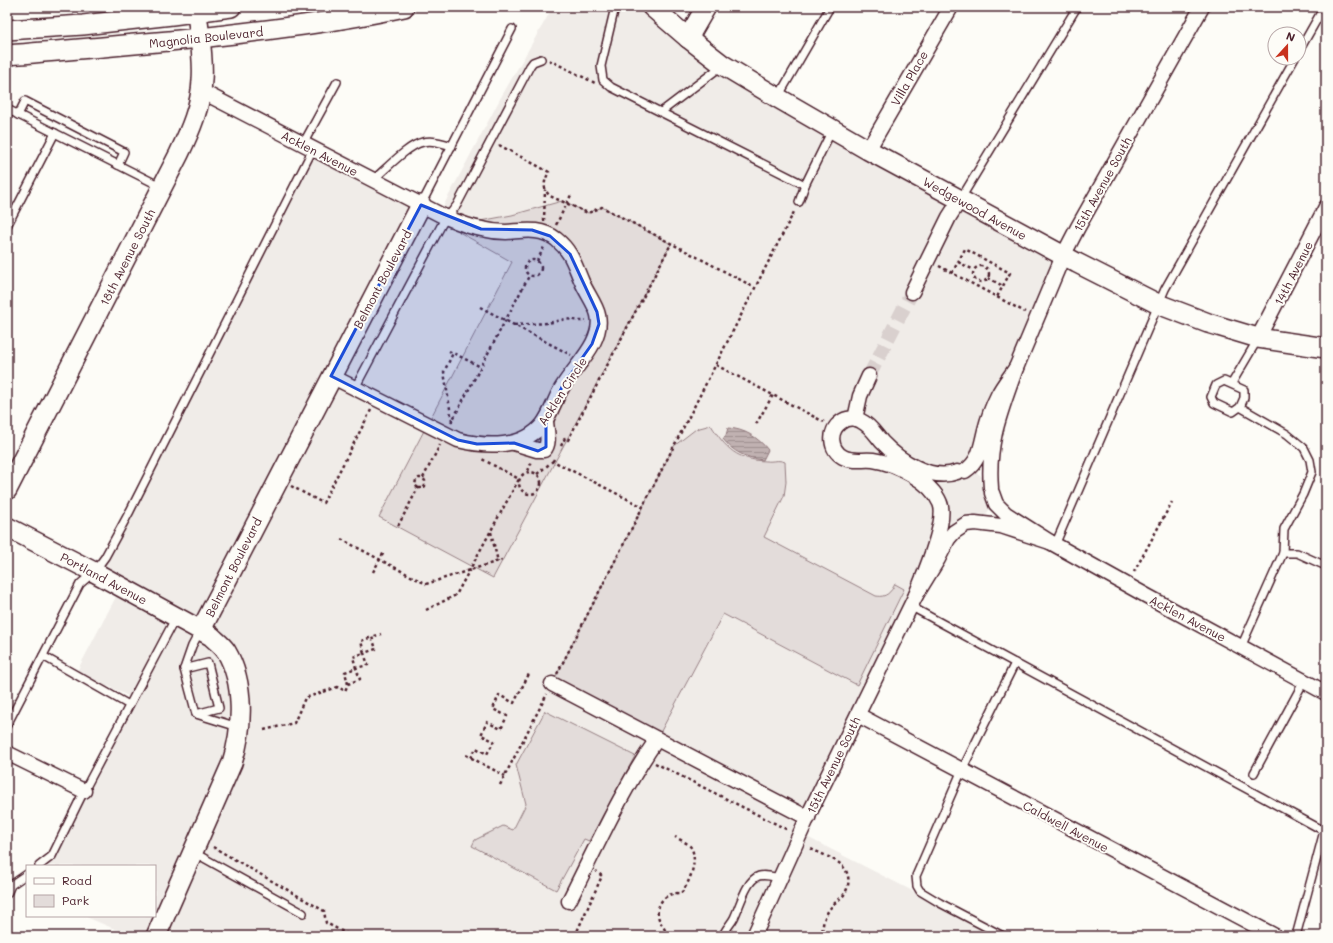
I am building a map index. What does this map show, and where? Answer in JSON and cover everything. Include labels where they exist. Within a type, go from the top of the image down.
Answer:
[{"type":"street","name":"Magnolia Boulevard","points":[[7,30],[83,25],[231,7]]},
{"type":"street","name":"Magnolia Boulevard","points":[[7,55],[258,32],[326,22],[404,7]]},
{"type":"street","name":"Wedgewood Avenue","points":[[652,7],[688,38],[723,65],[868,150],[1063,256],[1158,304],[1208,323],[1258,338],[1326,348]]},
{"type":"street","points":[[688,38],[706,7]]},
{"type":"street","name":"Villa Place","points":[[868,150],[950,7]]},
{"type":"street","name":"15th Avenue South","points":[[992,490],[990,462],[993,439],[998,420],[1016,368],[1063,256],[1085,214],[1202,7]]},
{"type":"street","name":"18th Avenue South","points":[[7,490],[162,187],[189,131],[201,91],[203,65],[197,12]]},
{"type":"street","name":"Acklen Avenue","points":[[201,91],[443,216]]},
{"type":"street","points":[[912,292],[949,217],[960,200]]},
{"type":"street","name":"Belmont Boulevard","points":[[156,936],[232,763],[240,728],[239,692],[234,669],[230,659],[220,644],[211,636],[200,630],[421,205]]},
{"type":"street","name":"14th Avenue","points":[[1258,338],[1326,208]]},
{"type":"street","points":[[443,216],[469,226],[486,230],[506,232],[532,230],[555,239],[570,254],[585,290],[597,312],[598,319]]},
{"type":"street","name":"Acklen Circle","points":[[331,376],[355,388],[449,428],[458,440],[477,444],[514,443],[536,430],[546,420],[563,385],[582,360],[595,338],[598,329],[598,319]]},
{"type":"street","name":"15th Avenue South","points":[[961,472],[970,468],[977,458],[982,446],[985,429],[998,395],[1016,368]]},
{"type":"street","points":[[855,419],[860,396],[869,376]]},
{"type":"street","points":[[855,419],[861,421],[867,426],[892,452],[916,467],[943,475],[961,472],[972,471],[982,476],[988,482],[992,490],[992,504],[986,514],[980,519],[969,523],[959,522],[950,518],[925,483],[896,467],[874,460],[844,456],[834,448],[832,434],[835,428],[843,421],[855,419]]},
{"type":"street","points":[[514,443],[538,451],[544,450],[547,446],[548,439],[546,420]]},
{"type":"street","points":[[844,456],[862,457],[870,450],[873,438],[867,426]]},
{"type":"street","points":[[941,504],[940,493],[944,482],[952,475],[961,472]]},
{"type":"street","name":"Acklen Avenue","points":[[992,490],[996,504],[1006,514],[1052,544],[1326,693]]},
{"type":"street","name":"15th Avenue South","points":[[754,936],[808,818],[913,601],[929,562],[938,532],[941,504]]},
{"type":"street","name":"15th Avenue South","points":[[913,601],[951,536],[962,526],[969,523]]},
{"type":"street","name":"Acklen Avenue","points":[[969,523],[1001,526],[1052,544]]},
{"type":"street","name":"Portland Avenue","points":[[7,527],[94,572],[200,630]]},
{"type":"street","points":[[552,684],[808,818]]},
{"type":"street","name":"Caldwell Avenue","points":[[858,715],[1275,936]]},
{"type":"street","points":[[568,901],[642,760],[657,739]]},
{"type":"street","points":[[7,752],[84,791]]},
{"type":"lane","points":[[615,7],[601,66],[602,80],[611,87],[805,185]]},
{"type":"lane","points":[[778,98],[830,7]]},
{"type":"lane","points":[[960,200],[1077,7]]},
{"type":"lane","points":[[1307,37],[1324,7]]},
{"type":"lane","points":[[421,205],[512,29]]},
{"type":"lane","points":[[355,388],[442,224],[443,216],[457,205],[530,66],[533,62],[540,59]]},
{"type":"lane","points":[[661,112],[723,65]]},
{"type":"lane","points":[[1052,544],[1158,304],[1291,66]]},
{"type":"lane","points":[[7,724],[80,584],[94,572],[105,558],[130,511],[308,147],[337,82]]},
{"type":"lane","points":[[18,115],[25,101],[124,152],[118,165]]},
{"type":"lane","points":[[7,109],[162,187]]},
{"type":"lane","points":[[799,202],[805,185],[833,130]]},
{"type":"lane","points":[[7,226],[55,133]]},
{"type":"lane","points":[[373,180],[414,145],[425,142],[435,142],[452,146]]},
{"type":"lane","points":[[1232,383],[1258,338]]},
{"type":"lane","points":[[1224,381],[1232,383],[1244,390],[1244,398],[1240,408],[1233,412],[1214,403],[1211,397],[1216,385],[1224,381]]},
{"type":"lane","points":[[1240,408],[1287,434],[1304,448],[1310,460],[1312,472],[1303,494],[1284,529],[1282,553],[1241,647]]},
{"type":"lane","points":[[1282,553],[1297,553],[1326,566]]},
{"type":"lane","points":[[913,601],[1015,663],[1325,832],[1296,936]]},
{"type":"lane","points":[[40,865],[52,856],[84,791],[176,617]]},
{"type":"lane","points":[[196,714],[190,683],[184,669],[192,646],[200,630]]},
{"type":"lane","points":[[42,656],[129,705]]},
{"type":"lane","points":[[184,669],[208,663],[209,678],[219,708],[196,714]]},
{"type":"lane","points":[[1003,936],[920,891],[917,886],[916,876],[962,770],[1015,663]]},
{"type":"lane","points":[[1254,773],[1304,681]]},
{"type":"lane","points":[[196,714],[240,728]]},
{"type":"lane","points":[[193,852],[303,913]]},
{"type":"lane","points":[[7,894],[11,885],[26,875]]},
{"type":"lane","points":[[723,936],[725,930],[733,920],[747,888],[754,878],[764,875],[780,878]]},
{"type":"path","points":[[491,141],[549,172],[545,180],[548,235]]},
{"type":"path","points":[[545,187],[550,196],[588,213],[602,207],[754,288]]},
{"type":"path","points":[[537,261],[548,235],[571,195]]},
{"type":"path","points":[[500,785],[799,202]]},
{"type":"path","points":[[559,450],[565,438],[568,440],[671,244]]},
{"type":"path","points":[[952,273],[965,249],[988,261],[1010,273],[997,297]]},
{"type":"path","points":[[531,260],[537,261],[541,265],[540,273],[535,276],[530,276],[525,271],[525,265],[531,260]]},
{"type":"path","points":[[984,267],[988,261]]},
{"type":"path","points":[[958,262],[974,270]]},
{"type":"path","points":[[937,265],[1025,312]]},
{"type":"path","points":[[979,266],[984,267],[988,272],[988,278],[982,282],[977,281],[973,276],[974,270],[979,266]]},
{"type":"path","points":[[418,488],[423,488],[425,486],[425,481],[423,478],[530,276]]},
{"type":"path","points":[[988,278],[1003,286]]},
{"type":"path","points":[[975,285],[977,281]]},
{"type":"path","points":[[480,307],[582,360]]},
{"type":"path","points":[[514,324],[548,323],[566,318],[580,321],[598,319]]},
{"type":"path","points":[[449,351],[481,367]]},
{"type":"path","points":[[449,428],[444,372],[453,353]]},
{"type":"path","points":[[716,365],[835,428]]},
{"type":"path","points":[[756,424],[773,395]]},
{"type":"path","points":[[278,480],[323,503],[373,405]]},
{"type":"path","points":[[537,474],[553,461],[556,456]]},
{"type":"path","points":[[477,458],[481,458],[519,479]]},
{"type":"path","points":[[553,461],[643,507]]},
{"type":"path","points":[[426,610],[456,595],[491,532],[519,479],[521,476],[526,472],[534,472],[537,474],[540,484],[539,488],[534,493],[524,492],[519,486],[519,479]]},
{"type":"path","points":[[418,488],[415,485],[416,480],[423,478]]},
{"type":"path","points":[[398,526],[418,488]]},
{"type":"path","points":[[1134,572],[1172,502]]},
{"type":"path","points":[[491,532],[498,562]]},
{"type":"path","points":[[341,539],[426,584],[502,560]]},
{"type":"path","points":[[373,572],[384,552]]},
{"type":"path","points":[[264,730],[294,723],[305,698],[338,688],[345,691],[348,684],[345,672],[368,665],[361,641],[381,634]]},
{"type":"path","points":[[348,684],[360,679],[353,656],[376,649],[372,637]]},
{"type":"path","points":[[471,758],[476,748],[487,754],[494,742],[481,735],[487,722],[501,728],[507,716],[493,709],[499,695],[514,703],[530,672]]},
{"type":"path","points":[[466,755],[505,776]]},
{"type":"path","points":[[650,761],[789,830]]},
{"type":"path","points":[[667,936],[666,930],[658,917],[660,903],[667,896],[681,892],[685,889],[691,878],[694,865],[694,855],[690,846],[675,837]]},
{"type":"path","points":[[811,849],[837,861],[848,873],[849,877],[848,886],[843,896],[830,908],[824,918],[822,924],[823,936]]},
{"type":"path","points":[[576,936],[602,876],[596,871],[599,864]]},
{"type":"highlighted area","points":[[421,205],[481,229],[532,230],[550,236],[570,254],[597,312],[599,324],[592,344],[563,385],[546,420],[546,447],[538,451],[514,443],[477,444],[458,440],[331,376]]},
{"type":"shaded area","points":[[553,7],[652,7],[723,65],[1063,256],[977,473],[984,478],[992,502],[990,509],[980,519],[969,523],[954,520],[939,546],[801,834],[1001,936],[131,936],[86,917],[156,917],[156,865],[40,865],[52,856],[132,698],[108,686],[105,693],[74,677],[121,587],[94,572],[105,557],[313,149],[439,214],[500,99]]},
{"type":"shaded area","points":[[728,428],[740,430],[750,434],[760,441],[768,450],[763,460],[740,454],[727,444],[723,439]]},
{"type":"green space","points":[[562,201],[588,213],[602,207],[671,244],[493,578],[379,517],[512,262],[459,232],[464,224],[512,215]]},
{"type":"green space","points":[[711,425],[722,441],[733,452],[756,460],[785,462],[786,482],[784,496],[764,537],[876,596],[888,594],[895,584],[904,589],[857,685],[723,614],[660,733],[555,678],[674,446],[696,429]]},
{"type":"green space","points":[[545,711],[635,756],[589,841],[584,839],[556,890],[472,846],[475,840],[503,826],[513,830],[526,804],[516,765]]},
{"type":"tunnel","points":[[869,376],[912,292]]}]
